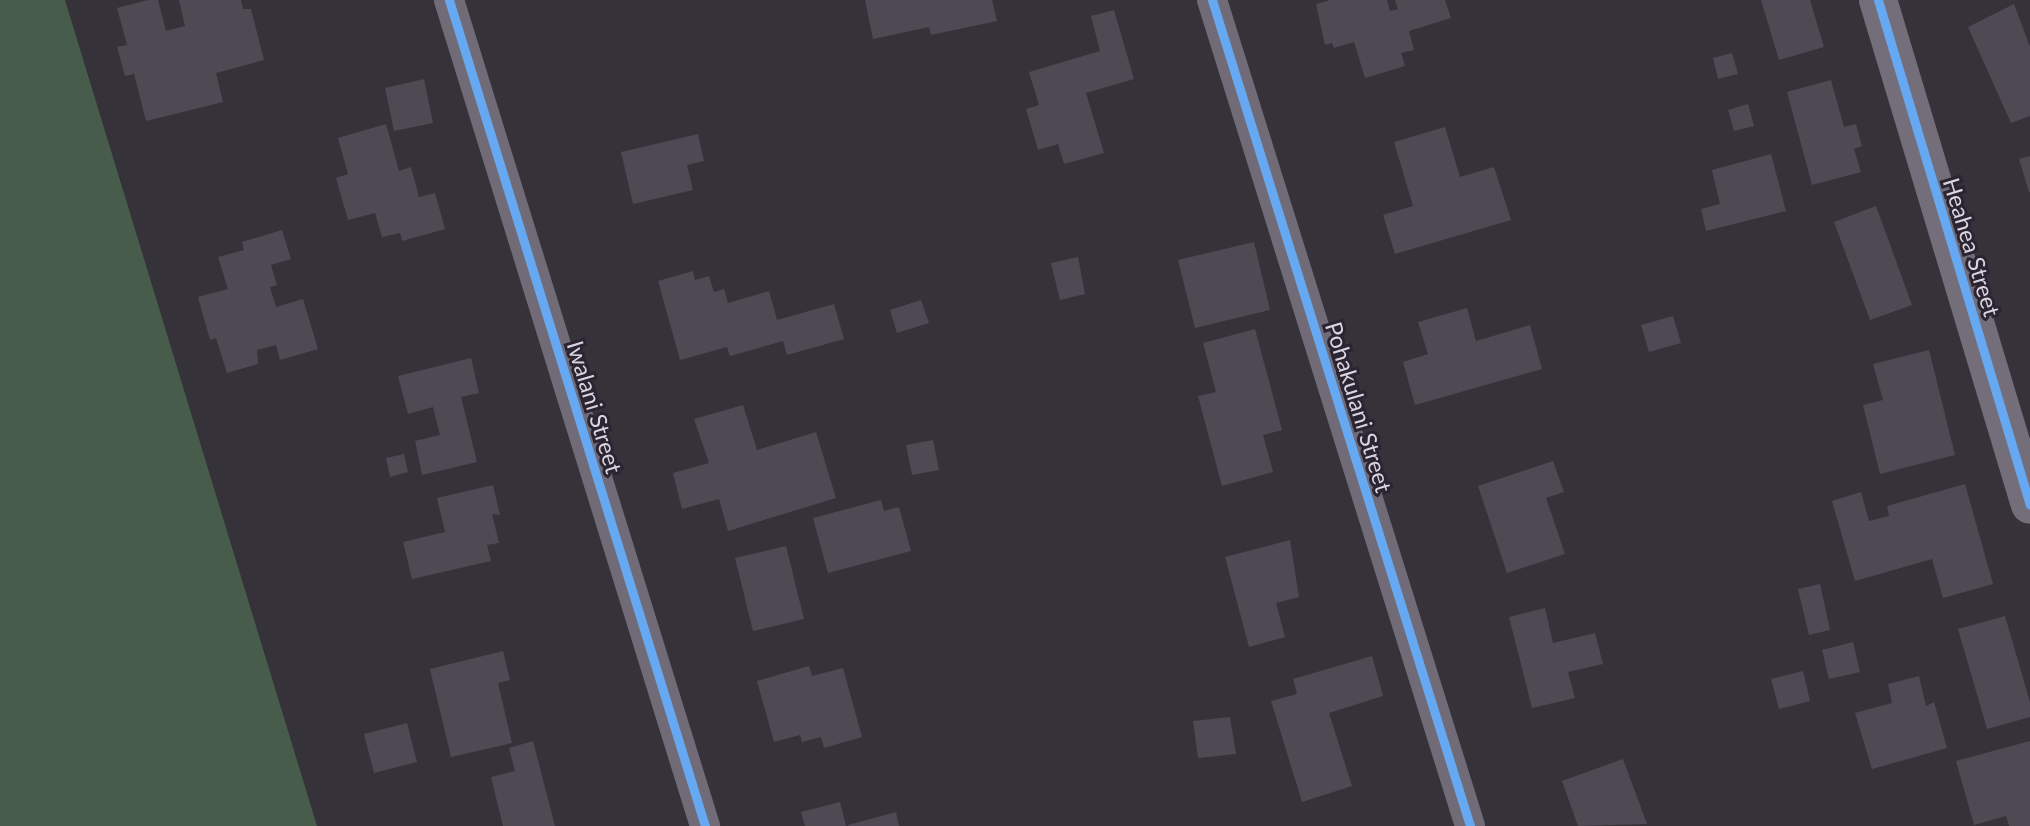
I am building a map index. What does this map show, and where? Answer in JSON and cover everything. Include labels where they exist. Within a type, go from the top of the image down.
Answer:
[{"type":"street","name":"Iwalani Street","points":[[449,0],[705,826]]},
{"type":"street","name":"Pohakulani Street","points":[[1212,0],[1470,826]]},
{"type":"street","name":"Heahea Street","points":[[1878,0],[2020,439],[2030,505]]},
{"type":"green space","points":[[0,0],[65,0],[317,826],[0,826]]},
{"type":"building","points":[[158,0],[166,31],[185,26],[179,0],[241,0],[243,9],[251,9],[264,60],[216,73],[223,102],[146,121],[134,74],[125,76],[117,47],[127,45],[117,8]]},
{"type":"building","points":[[865,0],[992,0],[997,21],[931,35],[929,27],[873,39]]},
{"type":"building","points":[[1330,0],[1387,0],[1390,11],[1398,9],[1395,0],[1445,0],[1451,18],[1409,31],[1414,50],[1401,53],[1405,66],[1365,78],[1354,42],[1334,48],[1332,43],[1325,45],[1316,4]]},
{"type":"building","points":[[1761,0],[1810,0],[1824,47],[1779,60]]},
{"type":"building","points":[[2014,4],[2030,47],[2030,116],[2011,123],[1968,27]]},
{"type":"building","points":[[1114,10],[1134,79],[1086,93],[1104,153],[1064,164],[1058,144],[1038,150],[1026,109],[1039,105],[1029,72],[1100,51],[1091,16]]},
{"type":"building","points":[[1732,53],[1738,74],[1718,79],[1713,58]]},
{"type":"building","points":[[424,79],[433,123],[394,131],[385,88]]},
{"type":"building","points":[[1831,80],[1844,127],[1856,124],[1862,146],[1854,149],[1861,172],[1812,185],[1787,92]]},
{"type":"building","points":[[1748,104],[1754,126],[1734,131],[1728,110]]},
{"type":"building","points":[[386,124],[399,171],[411,167],[419,197],[435,193],[445,229],[402,241],[400,233],[382,237],[375,213],[348,220],[336,178],[348,174],[338,138]]},
{"type":"building","points":[[1445,127],[1460,177],[1494,167],[1511,220],[1395,254],[1383,215],[1413,206],[1394,142]]},
{"type":"building","points":[[698,134],[704,161],[687,165],[693,190],[633,204],[621,152]]},
{"type":"building","points":[[1771,154],[1786,211],[1706,231],[1701,209],[1720,204],[1712,170]]},
{"type":"building","points":[[2030,156],[2030,192],[2029,192],[2019,159]]},
{"type":"building","points":[[1876,206],[1912,305],[1870,320],[1834,222]]},
{"type":"building","points":[[282,230],[291,259],[271,265],[277,285],[270,287],[276,307],[303,299],[318,349],[280,360],[276,345],[257,350],[258,364],[227,373],[216,338],[210,340],[198,297],[228,289],[218,257],[244,250],[242,242]]},
{"type":"building","points":[[1254,242],[1270,310],[1195,328],[1178,260]]},
{"type":"building","points":[[1078,257],[1085,294],[1060,300],[1051,263]]},
{"type":"building","points":[[693,271],[695,280],[709,276],[714,292],[724,289],[728,303],[769,291],[777,320],[834,304],[844,339],[787,355],[783,341],[730,356],[727,347],[680,360],[658,281]]},
{"type":"building","points":[[921,300],[929,323],[897,333],[890,310]]},
{"type":"building","points":[[1467,308],[1476,341],[1530,325],[1542,369],[1415,405],[1403,362],[1428,354],[1418,322]]},
{"type":"building","points":[[1673,316],[1681,343],[1649,352],[1641,325]]},
{"type":"building","points":[[1255,329],[1282,430],[1263,435],[1273,472],[1222,486],[1198,396],[1216,392],[1203,343]]},
{"type":"building","points":[[1929,350],[1955,455],[1880,474],[1863,405],[1883,400],[1873,364]]},
{"type":"building","points":[[471,358],[479,393],[461,397],[477,462],[422,475],[415,441],[440,435],[433,407],[408,414],[398,376]]},
{"type":"building","points":[[743,405],[757,450],[816,432],[836,498],[728,531],[719,499],[682,509],[673,473],[709,463],[694,419]]},
{"type":"building","points":[[933,440],[939,470],[912,475],[906,445]]},
{"type":"building","points":[[404,454],[408,472],[390,477],[386,458]]},
{"type":"building","points":[[1553,461],[1564,492],[1546,498],[1565,554],[1507,573],[1478,486]]},
{"type":"building","points":[[1965,484],[1993,584],[1943,598],[1932,559],[1855,581],[1832,501],[1861,492],[1869,521],[1889,516],[1887,506]]},
{"type":"building","points":[[493,485],[500,515],[492,514],[499,543],[487,545],[491,561],[412,579],[403,542],[445,532],[437,498]]},
{"type":"building","points":[[881,500],[884,511],[899,507],[911,551],[828,573],[813,518]]},
{"type":"building","points":[[1290,540],[1299,597],[1276,603],[1285,637],[1249,647],[1225,557]]},
{"type":"building","points":[[786,546],[804,619],[753,631],[735,558]]},
{"type":"building","points":[[1820,584],[1830,630],[1809,635],[1798,589]]},
{"type":"building","points":[[1545,608],[1553,643],[1595,633],[1603,664],[1568,672],[1575,698],[1532,708],[1509,617]]},
{"type":"building","points":[[2005,616],[2030,702],[2030,717],[1987,729],[1958,629]]},
{"type":"building","points":[[1853,642],[1860,672],[1829,679],[1822,650]]},
{"type":"building","points":[[503,651],[510,680],[498,683],[512,743],[451,757],[430,669]]},
{"type":"building","points":[[1372,656],[1383,696],[1329,713],[1352,786],[1302,802],[1271,701],[1297,694],[1293,679]]},
{"type":"building","points":[[809,666],[812,676],[843,668],[862,737],[824,748],[821,737],[802,742],[800,735],[774,742],[757,681]]},
{"type":"building","points":[[1803,671],[1810,701],[1779,709],[1771,679]]},
{"type":"building","points":[[1919,676],[1926,706],[1934,702],[1947,748],[1872,769],[1855,713],[1892,703],[1888,684]]},
{"type":"building","points":[[1230,717],[1236,754],[1198,758],[1193,721]]},
{"type":"building","points":[[407,723],[417,762],[374,773],[364,734]]},
{"type":"building","points":[[533,741],[555,826],[503,826],[491,777],[515,771],[509,748]]},
{"type":"building","points":[[2030,741],[2030,826],[2009,826],[2006,816],[1974,825],[1956,761]]},
{"type":"building","points":[[1623,759],[1647,824],[1578,826],[1562,781]]},
{"type":"building","points":[[840,802],[846,826],[805,826],[801,812]]},
{"type":"building","points":[[896,812],[899,826],[848,826],[848,825]]},
{"type":"cycle path","points":[[449,0],[705,826]]},
{"type":"cycle path","points":[[1212,0],[1470,826]]},
{"type":"cycle path","points":[[1878,0],[2030,505]]}]
